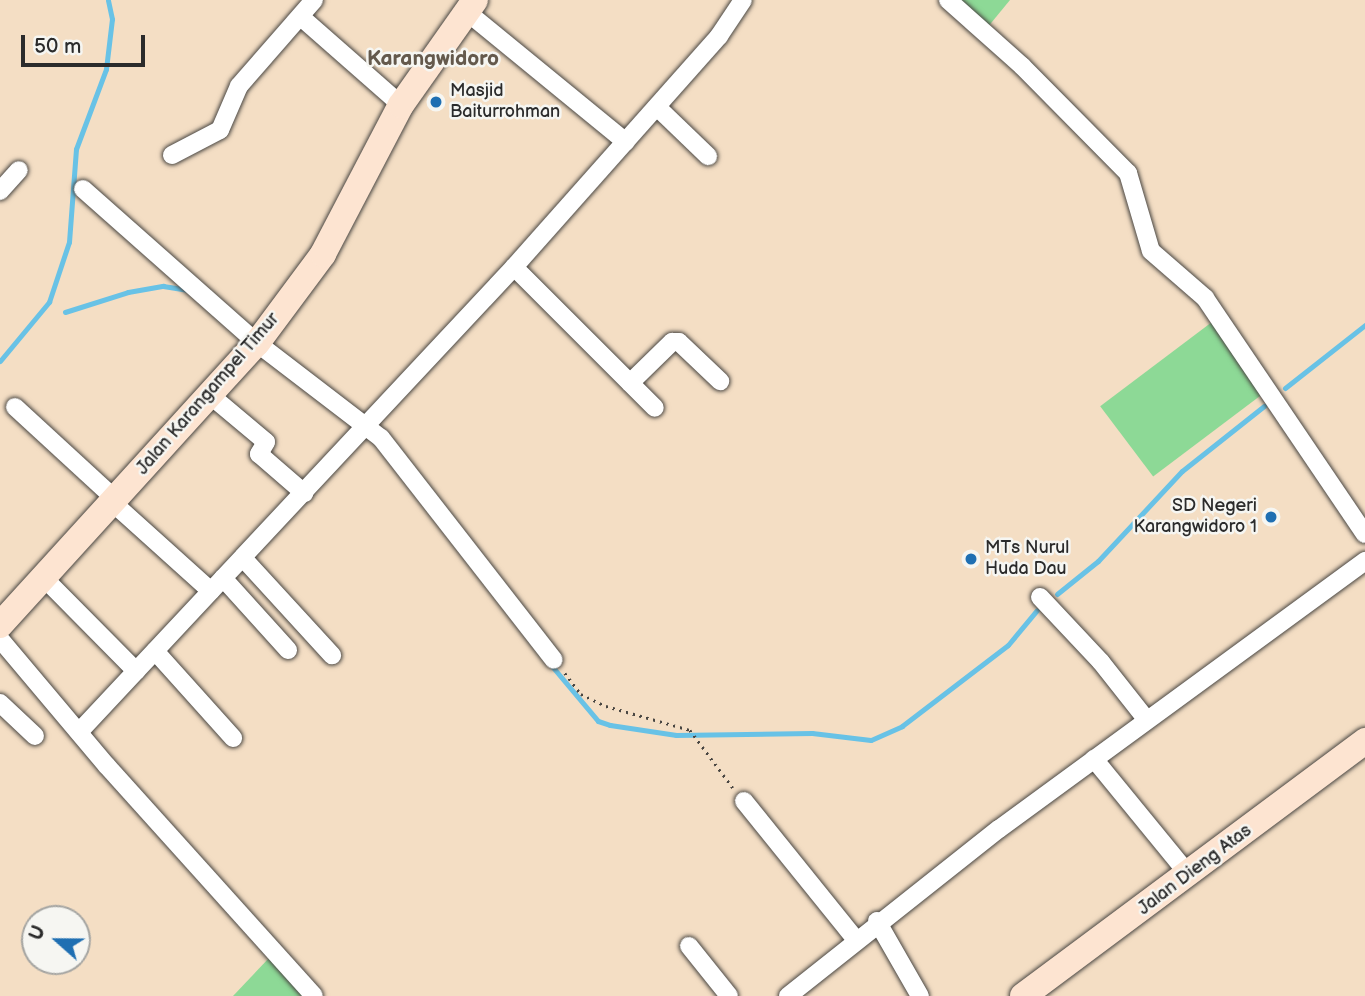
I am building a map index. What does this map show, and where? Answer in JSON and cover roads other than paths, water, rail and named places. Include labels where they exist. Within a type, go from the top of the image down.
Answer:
[{"type":"street","points":[[172,155],[220,130],[239,86],[302,18],[314,0]]},
{"type":"street","points":[[79,732],[513,267],[719,36],[743,0]]},
{"type":"street","points":[[948,0],[1021,66],[1128,173],[1151,251],[1205,298],[1365,534]]},
{"type":"street","points":[[471,6],[626,142]]},
{"type":"street","name":"Jalan Karangampel Timur","points":[[0,625],[257,343],[323,254],[401,105],[471,6]]},
{"type":"street","points":[[302,18],[401,105]]},
{"type":"street","points":[[657,107],[708,156]]},
{"type":"street","points":[[0,191],[19,170]]},
{"type":"street","points":[[83,189],[257,343],[382,438],[444,513],[554,660]]},
{"type":"street","points":[[513,267],[655,408]]},
{"type":"street","points":[[630,383],[672,342],[678,342],[720,381]]},
{"type":"street","points":[[210,395],[267,442],[260,454],[304,493]]},
{"type":"street","points":[[15,407],[113,500],[217,585],[288,650]]},
{"type":"street","points":[[243,558],[332,655]]},
{"type":"street","points":[[788,996],[877,921],[1146,719],[1365,561]]},
{"type":"street","points":[[44,578],[136,671]]},
{"type":"street","points":[[1040,597],[1101,662],[1146,719]]},
{"type":"street","points":[[0,639],[79,732],[314,996]]},
{"type":"street","points":[[155,651],[233,738]]},
{"type":"street","points":[[0,702],[35,736]]},
{"type":"street","name":"Jalan Dieng Atas","points":[[1023,996],[1189,875],[1365,741]]},
{"type":"street","points":[[1094,759],[1189,875]]},
{"type":"street","points":[[744,801],[856,940]]},
{"type":"street","points":[[877,921],[920,996]]},
{"type":"street","points":[[689,946],[729,996]]},
{"type":"waterway","points":[[0,361],[49,302],[69,242],[76,149],[106,69],[112,19],[108,0]]},
{"type":"waterway","points":[[65,312],[128,292],[163,286],[187,290]]},
{"type":"waterway","points":[[1285,388],[1365,325]]},
{"type":"waterway","points":[[1057,594],[1098,561],[1182,471],[1264,406]]},
{"type":"waterway","points":[[551,665],[598,721],[610,725],[676,735],[812,733],[871,740],[902,726],[1008,645],[1037,610]]},
{"type":"place","name":"Masjid Baiturrohman","points":[[436,102]]},
{"type":"place","name":"SD Negeri Karangwidoro 1","points":[[1271,517]]},
{"type":"place","name":"MTs Nurul Huda Dau","points":[[971,559]]},
{"type":"district","name":"Karangwidoro","points":[[433,59]]}]
